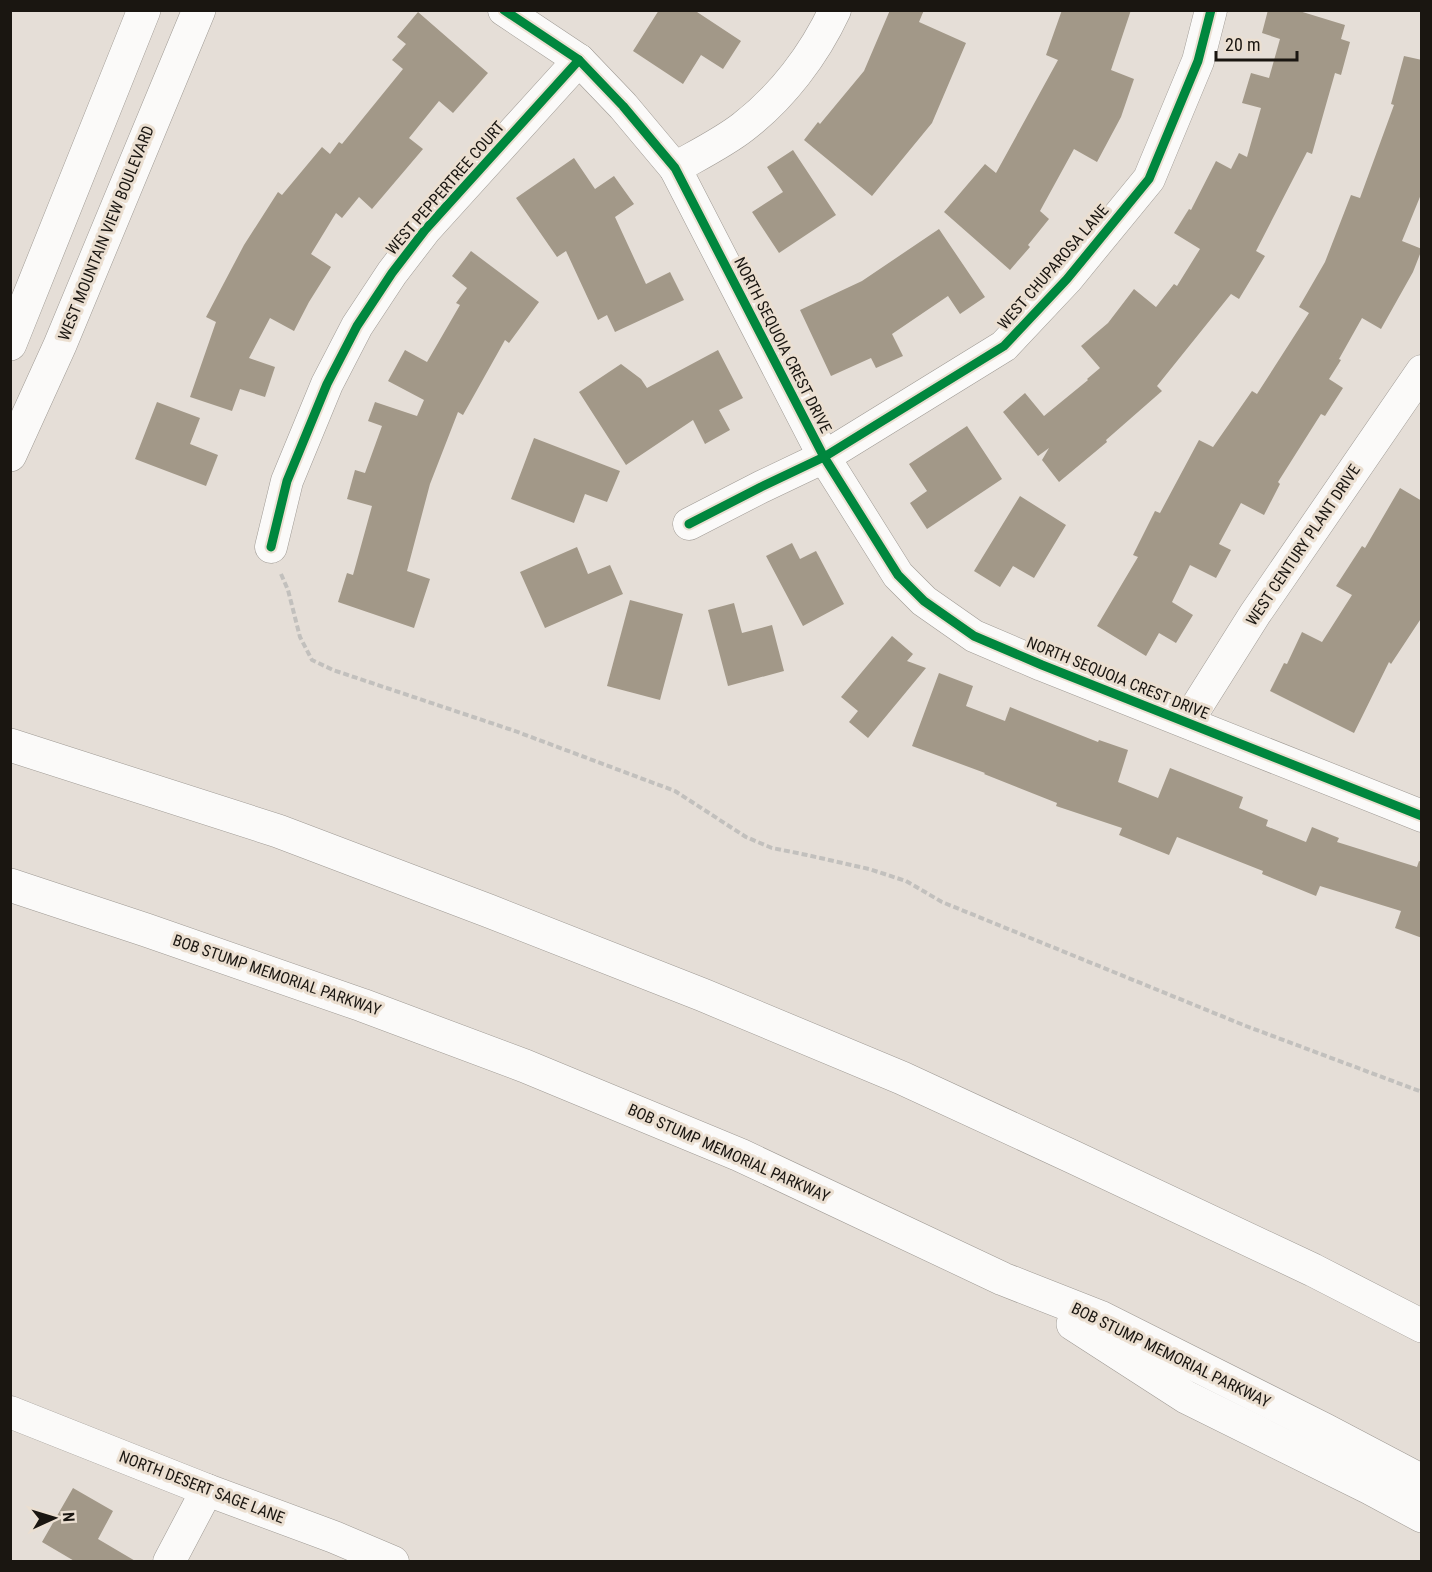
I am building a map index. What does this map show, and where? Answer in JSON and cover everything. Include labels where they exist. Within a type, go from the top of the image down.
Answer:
[{"type":"main road","points":[[10,344],[144,10]]},
{"type":"main road","name":"WEST MOUNTAIN VIEW BOULEVARD","points":[[10,455],[60,345],[199,10]]},
{"type":"main road","points":[[10,745],[278,831],[489,910],[703,995],[902,1078],[1313,1270],[1422,1326]]},
{"type":"main road","name":"BOB STUMP MEMORIAL PARKWAY","points":[[10,885],[362,1005],[525,1066],[740,1155],[1003,1279],[1100,1317],[1422,1481]]},
{"type":"main road","points":[[1003,1279],[1186,1397],[1422,1516]]},
{"type":"street","name":"NORTH SEQUOIA CREST DRIVE","points":[[504,10],[579,60],[623,106],[675,168],[824,457],[898,575],[924,601],[974,636],[1422,816]]},
{"type":"street","points":[[675,168],[743,128],[782,92],[811,52],[835,10]]},
{"type":"street","name":"WEST CHUPAROSA LANE","points":[[689,524],[824,457],[1004,346],[1067,279],[1149,179],[1197,61],[1210,10]]},
{"type":"street","name":"WEST PEPPERTREE COURT","points":[[271,547],[287,481],[327,384],[357,326],[392,273],[425,230],[579,60]]},
{"type":"street","name":"WEST CENTURY PLANT DRIVE","points":[[1187,722],[1255,614],[1422,371]]},
{"type":"street","name":"NORTH DESERT SAGE LANE","points":[[10,1412],[393,1562]]},
{"type":"street","points":[[170,1562],[207,1490]]},
{"type":"path","points":[[271,547],[288,590],[300,638],[312,660],[333,670],[515,731],[675,791],[746,837],[772,848],[869,869],[906,881],[942,902],[964,911],[1246,1026],[1422,1092]]},
{"type":"building","points":[[659,10],[694,10],[741,41],[723,69],[701,55],[683,84],[633,51]]},
{"type":"building","points":[[890,10],[924,10],[919,22],[966,43],[932,123],[872,196],[804,140],[864,71]]},
{"type":"building","points":[[1062,10],[1131,10],[1111,70],[1134,79],[1121,117],[1097,162],[1074,149],[1040,211],[1049,219],[1028,245],[1030,247],[1010,270],[944,212],[985,164],[996,173],[1058,60],[1046,55]]},
{"type":"building","points":[[1268,10],[1296,10],[1345,25],[1341,39],[1350,42],[1341,75],[1335,73],[1312,154],[1307,152],[1256,251],[1265,256],[1239,299],[1231,294],[1157,386],[1162,391],[1106,440],[1107,442],[1059,482],[1042,460],[1049,448],[1038,456],[1003,412],[1025,393],[1044,416],[1100,368],[1081,346],[1108,323],[1134,289],[1156,307],[1174,284],[1177,286],[1200,249],[1174,233],[1189,209],[1191,210],[1216,161],[1231,169],[1239,153],[1247,157],[1261,108],[1242,103],[1251,73],[1269,78],[1280,39],[1262,33]]},
{"type":"building","points":[[418,12],[488,73],[453,113],[439,101],[409,138],[423,149],[372,209],[359,197],[342,218],[336,213],[311,254],[331,267],[294,331],[270,318],[249,358],[275,367],[265,397],[240,389],[232,411],[190,397],[216,322],[206,317],[244,245],[278,192],[282,195],[322,147],[330,154],[339,142],[342,144],[403,69],[392,60],[406,44],[397,37]]},
{"type":"building","points":[[1404,56],[1422,60],[1422,192],[1402,241],[1422,249],[1413,272],[1381,329],[1362,318],[1329,379],[1343,388],[1325,416],[1321,414],[1278,482],[1280,484],[1264,515],[1241,503],[1219,544],[1231,550],[1216,578],[1190,565],[1172,602],[1193,615],[1176,643],[1159,633],[1146,656],[1097,626],[1138,557],[1133,555],[1155,511],[1160,513],[1199,440],[1213,447],[1252,391],[1257,394],[1309,313],[1299,307],[1325,262],[1351,195],[1360,198],[1394,105],[1391,104]]},
{"type":"building","points":[[793,150],[836,215],[779,253],[752,212],[783,192],[767,167]]},
{"type":"building","points":[[574,158],[595,189],[614,176],[634,204],[615,217],[646,284],[670,272],[684,300],[615,332],[607,315],[598,320],[566,251],[557,257],[516,198]]},
{"type":"building","points":[[939,229],[985,297],[960,314],[948,296],[892,334],[903,356],[876,368],[871,358],[831,376],[800,310],[862,281]]},
{"type":"building","points":[[471,251],[539,302],[509,343],[505,340],[463,415],[458,412],[430,484],[407,571],[430,579],[414,628],[338,602],[347,573],[353,575],[372,506],[347,499],[355,470],[365,473],[382,426],[368,421],[375,402],[417,416],[424,400],[388,381],[405,350],[427,362],[460,305],[456,303],[467,288],[452,276]]},
{"type":"building","points":[[718,350],[743,398],[719,410],[730,430],[705,444],[693,420],[626,465],[579,392],[621,364],[641,379],[647,388]]},
{"type":"building","points":[[157,402],[200,418],[190,444],[218,455],[206,486],[135,459]]},
{"type":"building","points":[[967,426],[1002,479],[927,529],[910,503],[927,491],[909,464]]},
{"type":"building","points":[[534,438],[620,471],[607,502],[585,494],[574,523],[511,499]]},
{"type":"building","points":[[1400,488],[1422,501],[1422,617],[1391,664],[1389,662],[1354,733],[1270,691],[1284,663],[1287,664],[1302,632],[1322,642],[1352,595],[1336,586],[1362,546],[1365,548]]},
{"type":"building","points":[[1020,496],[1066,525],[1034,578],[1013,566],[1000,587],[974,571]]},
{"type":"building","points":[[792,543],[800,559],[816,551],[844,604],[803,626],[766,556]]},
{"type":"building","points":[[577,547],[588,574],[610,565],[623,594],[545,628],[520,572]]},
{"type":"building","points":[[630,600],[683,614],[660,700],[607,686]]},
{"type":"building","points":[[734,603],[742,633],[772,625],[784,671],[728,686],[708,610]]},
{"type":"building","points":[[892,636],[913,654],[907,661],[926,668],[868,738],[849,722],[858,711],[841,697]]},
{"type":"building","points":[[939,673],[973,686],[966,706],[1005,721],[1010,707],[1098,742],[1099,740],[1128,750],[1118,782],[1158,798],[1170,768],[1243,797],[1239,808],[1268,820],[1266,826],[1306,842],[1312,827],[1339,838],[1337,842],[1417,867],[1419,861],[1422,862],[1422,938],[1395,928],[1401,911],[1320,886],[1316,896],[1262,874],[1263,871],[1177,837],[1169,855],[1119,835],[1122,828],[1056,806],[1057,803],[985,773],[912,746]]},
{"type":"building","points":[[73,1488],[113,1511],[98,1539],[137,1562],[76,1562],[42,1542]]},
{"type":"cycle path","points":[[504,10],[579,60],[623,106],[675,168],[824,457],[898,575],[924,601],[974,636],[1422,816]]},
{"type":"cycle path","points":[[689,524],[824,457],[1004,346],[1067,279],[1149,179],[1198,61],[1211,10]]},
{"type":"cycle path","points":[[271,547],[287,481],[327,384],[357,326],[392,273],[425,230],[579,60]]}]
